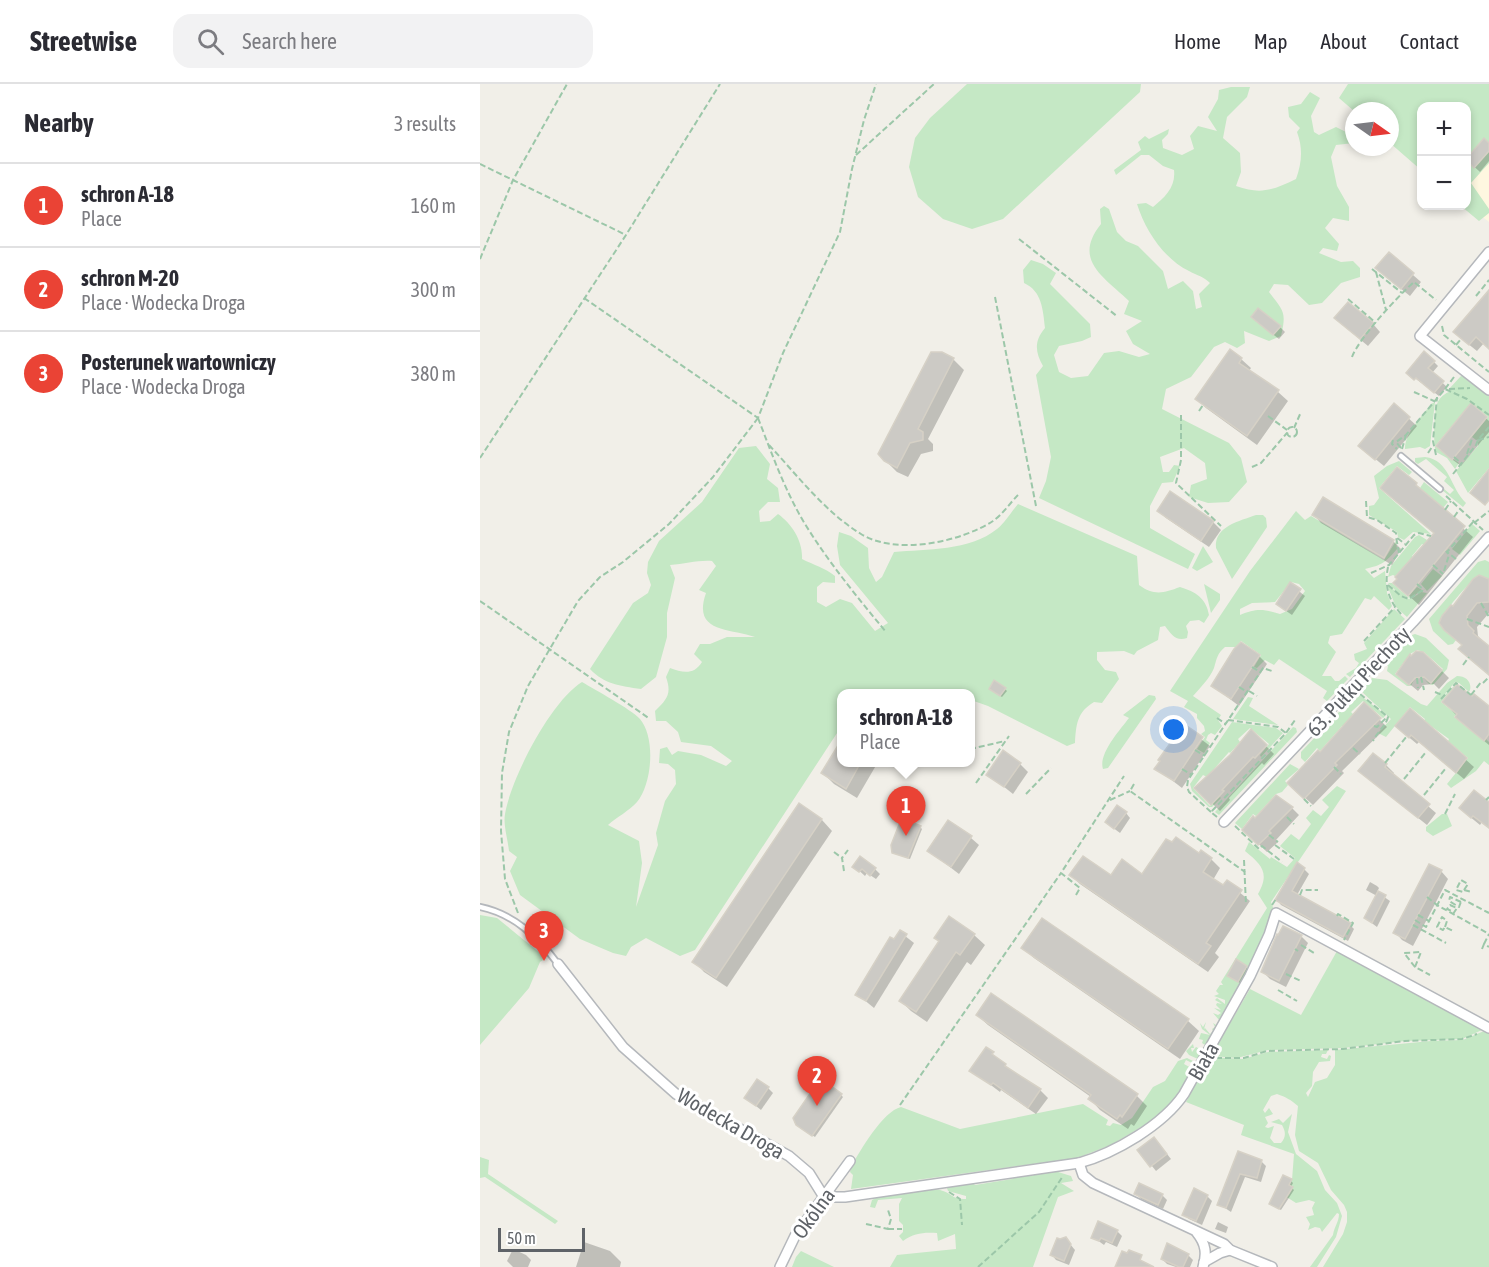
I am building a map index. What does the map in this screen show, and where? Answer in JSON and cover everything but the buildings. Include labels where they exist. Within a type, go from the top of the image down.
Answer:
[{"type":"street","points":[[1488,389],[1420,336],[1489,252]]},
{"type":"street","name":"63. Pułku Piechoty","points":[[1226,820],[1413,622],[1486,534]]},
{"type":"street","name":"Biała","points":[[824,1197],[845,1197],[1075,1164],[1108,1153],[1168,1113],[1184,1094],[1250,976],[1269,935],[1276,913],[1340,947]]},
{"type":"street","points":[[1340,947],[1488,1028]]},
{"type":"street","name":"Wodecka Droga","points":[[558,964],[623,1047],[676,1094],[789,1155],[810,1173],[824,1197]]},
{"type":"street","name":"Okólna","points":[[780,1267],[795,1236],[850,1161]]},
{"type":"street","points":[[1075,1164],[1093,1183],[1188,1227],[1230,1250],[1272,1267]]},
{"type":"street","points":[[1188,1227],[1197,1233],[1203,1243],[1206,1253],[1203,1265]]},
{"type":"street","points":[[1203,1265],[1220,1253],[1230,1250]]},
{"type":"lane","points":[[1405,455],[1440,489]]},
{"type":"lane","name":"Wodecka Droga","points":[[480,907],[524,926],[558,964]]},
{"type":"path","points":[[480,259],[513,180],[567,84]]},
{"type":"path","points":[[480,458],[626,235],[720,84]]},
{"type":"path","points":[[524,926],[505,879],[501,831],[502,773],[509,732],[528,686],[578,601],[600,577],[669,524],[713,477],[758,418],[783,353],[840,232],[864,120],[876,84]]},
{"type":"path","points":[[855,157],[934,84]]},
{"type":"path","points":[[480,164],[626,235]]},
{"type":"path","points":[[1019,239],[1118,317]]},
{"type":"path","points":[[1372,270],[1402,292]]},
{"type":"path","points":[[1376,272],[1387,311]]},
{"type":"path","points":[[1476,296],[1489,280]]},
{"type":"path","points":[[1352,357],[1354,350],[1376,323],[1402,292],[1414,282],[1444,307]]},
{"type":"path","points":[[995,297],[1036,506]]},
{"type":"path","points":[[584,298],[758,418],[780,475],[805,524],[849,587],[886,632]]},
{"type":"path","points":[[1348,299],[1376,323]]},
{"type":"path","points":[[1444,321],[1442,331],[1444,335],[1489,372]]},
{"type":"path","points":[[1456,345],[1461,339]]},
{"type":"path","points":[[1402,448],[1407,435],[1461,368]]},
{"type":"path","points":[[1445,389],[1488,389]]},
{"type":"path","points":[[1445,389],[1467,399],[1489,415]]},
{"type":"path","points":[[1414,392],[1434,401]]},
{"type":"path","points":[[1436,455],[1433,441],[1437,397]]},
{"type":"path","points":[[1199,411],[1203,405]]},
{"type":"path","points":[[1252,467],[1262,463],[1287,432],[1294,428],[1301,412]]},
{"type":"path","points":[[1181,415],[1181,460],[1176,483],[1221,526]]},
{"type":"path","points":[[1268,416],[1290,437],[1295,436],[1294,428]]},
{"type":"path","points":[[1453,474],[1489,427]]},
{"type":"path","points":[[1394,440],[1407,435]]},
{"type":"path","points":[[1467,456],[1471,439],[1477,442],[1489,437]]},
{"type":"path","points":[[1394,440],[1405,455]]},
{"type":"path","points":[[1394,440],[1392,444],[1405,455]]},
{"type":"path","points":[[1428,453],[1433,441]]},
{"type":"path","points":[[769,445],[836,516],[863,536],[888,543],[918,544],[945,541],[970,534],[995,520],[1018,495]]},
{"type":"path","points":[[1454,457],[1461,463]]},
{"type":"path","points":[[1440,489],[1486,534]]},
{"type":"path","points":[[1364,522],[1367,517],[1366,501]]},
{"type":"path","points":[[1445,510],[1451,501]]},
{"type":"path","points":[[1454,517],[1460,510]]},
{"type":"path","points":[[1447,552],[1473,522],[1489,511]]},
{"type":"path","points":[[1367,517],[1377,520],[1396,533],[1399,553]]},
{"type":"path","points":[[1371,573],[1389,565],[1414,535],[1419,533],[1431,536]]},
{"type":"path","points":[[1396,537],[1405,544]]},
{"type":"path","points":[[1447,552],[1458,561]]},
{"type":"path","points":[[1433,565],[1444,575],[1449,555],[1447,552]]},
{"type":"path","points":[[1389,565],[1387,591],[1395,608],[1413,622]]},
{"type":"path","points":[[1386,583],[1406,598],[1412,598],[1421,591],[1427,592],[1417,584]]},
{"type":"path","points":[[480,601],[650,718]]},
{"type":"path","points":[[1481,603],[1489,617]]},
{"type":"path","points":[[1364,641],[1395,608]]},
{"type":"path","points":[[1467,620],[1489,627]]},
{"type":"path","points":[[1463,665],[1469,657]]},
{"type":"path","points":[[1252,667],[1260,672]]},
{"type":"path","points":[[1272,671],[1264,668],[1260,672],[1187,783],[1187,789],[1211,812],[1226,820],[1259,849],[1262,846],[1282,862]]},
{"type":"path","points":[[1418,688],[1419,677],[1424,690]]},
{"type":"path","points":[[1435,692],[1442,698],[1456,682],[1471,695],[1489,677]]},
{"type":"path","points":[[1239,687],[1257,696]]},
{"type":"path","points":[[1357,691],[1388,716]]},
{"type":"path","points":[[1374,726],[1377,727],[1388,716]]},
{"type":"path","points":[[1373,741],[1387,722],[1388,716]]},
{"type":"path","points":[[1217,718],[1226,724]]},
{"type":"path","points":[[1228,720],[1278,727],[1286,733]]},
{"type":"path","points":[[1211,812],[1286,733],[1295,720]]},
{"type":"path","points":[[1371,729],[1376,734]]},
{"type":"path","points":[[976,783],[1009,736]]},
{"type":"path","points":[[1385,762],[1407,736]]},
{"type":"path","points":[[975,748],[1005,741]]},
{"type":"path","points":[[1353,748],[1360,754]]},
{"type":"path","points":[[1195,750],[1204,756]]},
{"type":"path","points":[[1404,779],[1426,752]]},
{"type":"path","points":[[1257,756],[1261,760]]},
{"type":"path","points":[[1334,767],[1341,774]]},
{"type":"path","points":[[1026,794],[1051,768]]},
{"type":"path","points":[[1424,795],[1446,768]]},
{"type":"path","points":[[1182,769],[1192,775]]},
{"type":"path","points":[[900,1106],[1061,873],[1124,776]]},
{"type":"path","points":[[1240,776],[1243,779]]},
{"type":"path","points":[[1108,800],[1130,791],[1134,784]]},
{"type":"path","points":[[1130,791],[1245,872]]},
{"type":"path","points":[[1222,793],[1226,797]]},
{"type":"path","points":[[1445,814],[1455,794]]},
{"type":"path","points":[[1486,800],[1489,797]]},
{"type":"path","points":[[1304,799],[1311,806]]},
{"type":"path","points":[[1287,817],[1294,824]]},
{"type":"path","points":[[1269,835],[1294,859]]},
{"type":"path","points":[[842,858],[848,850]]},
{"type":"path","points":[[834,852],[842,858],[844,871]]},
{"type":"path","points":[[1244,860],[1246,906]]},
{"type":"path","points":[[1061,873],[1080,888],[1076,895]]},
{"type":"path","points":[[1300,895],[1302,890],[1318,890]]},
{"type":"path","points":[[1415,920],[1425,927],[1445,890],[1461,901]]},
{"type":"path","points":[[1464,890],[1472,892]]},
{"type":"path","points":[[1427,897],[1437,905],[1453,912]]},
{"type":"path","points":[[1453,912],[1457,908],[1449,901],[1450,897],[1489,913]]},
{"type":"path","points":[[1461,901],[1459,907],[1450,905],[1447,909],[1489,934],[1482,949]]},
{"type":"path","points":[[1337,916],[1338,914],[1353,923]]},
{"type":"path","points":[[1418,915],[1429,921]]},
{"type":"path","points":[[1340,947],[1356,919]]},
{"type":"path","points":[[1413,925],[1446,942]]},
{"type":"path","points":[[1445,927],[1453,931]]},
{"type":"path","points":[[1484,944],[1489,947]]},
{"type":"path","points":[[1301,945],[1314,953]]},
{"type":"path","points":[[1415,967],[1421,952],[1404,953],[1415,967],[1430,975]]},
{"type":"path","points":[[1286,975],[1301,981]]},
{"type":"path","points":[[1278,990],[1297,1001]]},
{"type":"path","points":[[1206,1056],[1237,1059],[1267,1051],[1343,1049],[1406,1041],[1462,1039],[1488,1028]]},
{"type":"path","points":[[978,1267],[1039,1212],[1075,1164]]},
{"type":"path","points":[[935,1183],[960,1200],[962,1225]]},
{"type":"path","points":[[888,1210],[891,1219],[888,1229]]},
{"type":"path","points":[[866,1224],[888,1229],[902,1229]]},
{"type":"shaded area","points":[[1471,106],[1489,106],[1489,222],[1471,208]]},
{"type":"green space","points":[[967,84],[1141,84],[1140,92],[1003,219],[972,229],[943,219],[918,197],[909,167],[915,138],[930,118]]},
{"type":"green space","points":[[1348,84],[1489,84],[1489,163],[1471,183],[1471,102],[1417,102],[1417,167],[1399,151],[1399,102],[1345,103],[1339,98]]},
{"type":"green space","points":[[1231,87],[1250,87],[1247,97],[1227,117],[1223,138],[1240,153],[1241,172],[1236,186],[1260,191],[1296,179],[1301,156],[1297,132],[1300,128],[1289,117],[1288,107],[1301,104],[1310,92],[1320,98],[1311,116],[1314,132],[1319,135],[1336,127],[1345,132],[1345,144],[1336,145],[1331,157],[1337,186],[1349,207],[1349,221],[1333,218],[1325,228],[1339,244],[1337,251],[1323,248],[1319,253],[1341,262],[1353,261],[1360,268],[1360,277],[1341,283],[1322,303],[1309,305],[1288,285],[1274,284],[1269,292],[1278,303],[1284,316],[1281,336],[1269,341],[1244,331],[1245,343],[1237,348],[1225,342],[1214,347],[1191,377],[1166,389],[1162,409],[1229,443],[1241,458],[1247,482],[1229,502],[1208,503],[1189,497],[1191,485],[1207,479],[1205,463],[1184,448],[1160,457],[1163,472],[1169,472],[1174,465],[1180,466],[1173,482],[1162,483],[1150,506],[1150,528],[1195,554],[1188,569],[1039,498],[1046,481],[1051,457],[1036,375],[1043,366],[1038,356],[1037,342],[1045,328],[1038,296],[1030,286],[1024,283],[1023,270],[1031,260],[1043,264],[1056,273],[1050,284],[1090,324],[1091,337],[1059,346],[1054,355],[1059,372],[1071,378],[1088,376],[1104,353],[1119,351],[1139,357],[1150,354],[1133,344],[1126,331],[1142,321],[1124,314],[1129,301],[1102,276],[1091,258],[1090,248],[1093,237],[1101,224],[1100,209],[1104,206],[1109,209],[1117,232],[1126,241],[1138,246],[1163,271],[1168,289],[1183,281],[1193,291],[1196,309],[1202,307],[1199,294],[1210,283],[1171,259],[1150,233],[1137,204],[1146,203],[1153,207],[1162,199],[1171,187],[1174,170],[1163,166],[1149,155],[1141,155],[1116,175],[1114,170],[1141,150],[1138,142],[1145,136],[1149,139],[1169,129],[1168,134],[1162,140],[1163,148],[1182,155],[1194,149],[1190,136],[1198,126],[1217,131],[1208,117],[1218,99],[1219,90]]},
{"type":"green space","points":[[1471,183],[1489,209],[1489,213],[1479,221],[1466,210],[1471,210]]},
{"type":"green space","points":[[1461,376],[1489,396],[1489,468],[1468,493],[1456,471],[1478,446],[1481,439],[1476,440],[1472,437],[1488,417],[1471,403],[1435,446],[1459,463],[1455,469],[1447,458],[1436,452],[1434,442],[1437,404],[1442,396],[1451,391],[1449,389]]},
{"type":"green space","points":[[1435,402],[1430,446],[1425,449],[1420,447],[1405,449],[1408,437],[1418,420]]},
{"type":"green space","points":[[756,446],[770,464],[767,479],[778,488],[780,502],[768,502],[759,511],[760,522],[770,521],[778,514],[796,534],[801,546],[802,559],[835,576],[835,583],[823,582],[817,587],[817,602],[826,607],[840,599],[852,603],[875,631],[888,623],[840,565],[837,546],[839,532],[851,536],[868,548],[869,568],[876,582],[882,577],[894,552],[947,548],[974,541],[1000,527],[1018,504],[1137,556],[1139,585],[1154,592],[1164,592],[1180,587],[1191,591],[1203,600],[1209,615],[1204,623],[1199,620],[1190,621],[1186,626],[1187,638],[1177,638],[1165,626],[1160,627],[1158,640],[1137,651],[1134,655],[1124,651],[1097,652],[1097,660],[1105,670],[1116,672],[1119,679],[1102,703],[1094,702],[1084,710],[1077,725],[1075,743],[1067,746],[975,701],[975,689],[837,689],[837,733],[695,950],[680,956],[646,938],[631,947],[626,956],[613,953],[580,939],[520,895],[510,871],[517,857],[509,851],[505,814],[515,781],[534,742],[570,692],[582,682],[621,705],[640,719],[645,727],[650,749],[649,773],[642,794],[637,802],[608,825],[639,841],[642,863],[636,907],[658,845],[656,833],[665,801],[676,784],[675,770],[668,764],[659,763],[660,749],[667,747],[672,755],[678,751],[701,755],[726,766],[732,761],[711,746],[681,742],[678,732],[666,721],[656,721],[655,711],[668,692],[666,677],[670,668],[688,672],[702,662],[694,654],[700,644],[710,644],[727,637],[755,637],[716,627],[708,622],[704,615],[703,606],[706,593],[699,590],[716,566],[712,561],[670,565],[675,578],[667,613],[667,637],[656,677],[641,689],[607,681],[590,669],[633,603],[648,593],[651,585],[647,573],[648,562],[659,541],[702,502],[739,448]]},
{"type":"green space","points":[[1425,457],[1440,463],[1445,469],[1466,503],[1463,507],[1442,490],[1450,494],[1454,490],[1444,481],[1447,477],[1426,459],[1418,464],[1415,462],[1415,458]]},
{"type":"green space","points":[[1399,461],[1412,472],[1409,475],[1397,466],[1379,488],[1431,534],[1413,532],[1404,540],[1398,537],[1397,532],[1369,515],[1369,506],[1374,505],[1379,498],[1374,476],[1387,466]]},
{"type":"green space","points":[[1424,482],[1448,502],[1443,508],[1420,488]]},
{"type":"green space","points":[[1296,511],[1305,520],[1311,516],[1384,560],[1396,541],[1397,549],[1386,560],[1379,565],[1365,569],[1374,578],[1385,571],[1387,593],[1392,606],[1389,610],[1374,596],[1371,600],[1365,598],[1342,634],[1330,636],[1328,643],[1336,652],[1322,676],[1331,676],[1335,681],[1345,676],[1348,679],[1327,701],[1323,698],[1327,691],[1279,659],[1274,665],[1265,660],[1257,668],[1254,667],[1261,655],[1241,641],[1236,647],[1225,647],[1219,654],[1205,683],[1193,696],[1221,715],[1218,720],[1222,726],[1215,735],[1211,733],[1208,735],[1206,740],[1210,743],[1204,753],[1197,749],[1205,737],[1201,734],[1205,731],[1204,726],[1197,718],[1197,714],[1184,707],[1188,701],[1170,691],[1250,571]],"holes":[[[1291,582],[1299,584],[1305,591],[1292,609],[1280,614],[1260,610],[1240,615],[1240,609],[1252,603],[1275,602]]]},
{"type":"green space","points":[[1256,515],[1263,515],[1266,518],[1267,527],[1232,579],[1216,548],[1216,541],[1224,529]]},
{"type":"green space","points":[[1472,524],[1480,531],[1460,555],[1452,549]]},
{"type":"green space","points":[[1419,535],[1427,540],[1424,545],[1422,544],[1412,556],[1413,558],[1395,576],[1388,577],[1391,566]]},
{"type":"green space","points":[[1203,546],[1213,562],[1197,571],[1192,568]]},
{"type":"green space","points":[[1485,560],[1489,562],[1489,579],[1479,575],[1441,618],[1439,624],[1456,640],[1453,644],[1448,645],[1433,631],[1429,619],[1478,562]]},
{"type":"green space","points":[[1433,569],[1442,576],[1427,591],[1421,584]]},
{"type":"green space","points":[[1388,583],[1392,583],[1408,597],[1417,587],[1422,590],[1411,598],[1402,596],[1407,599],[1412,598],[1421,592],[1427,593],[1407,617],[1396,607],[1387,585],[1397,592]]},
{"type":"green space","points":[[1204,584],[1220,594],[1220,600],[1211,613]]},
{"type":"green space","points":[[1394,609],[1405,619],[1350,677],[1346,674],[1356,668],[1359,663],[1355,660],[1354,654],[1367,649],[1364,643]]},
{"type":"green space","points":[[1415,634],[1426,638],[1449,660],[1447,669],[1433,685],[1429,684],[1425,680],[1431,684],[1443,669],[1424,652],[1417,650],[1410,654],[1395,674],[1409,685],[1414,680],[1411,686],[1407,686],[1387,671],[1388,666],[1385,664]]},
{"type":"green space","points":[[1457,676],[1468,680],[1469,692],[1459,683],[1455,682],[1441,699],[1457,683],[1441,702],[1456,714],[1454,717],[1484,741],[1486,739],[1489,742],[1489,765],[1484,761],[1476,771],[1451,788],[1447,784],[1468,758],[1410,707],[1386,737],[1378,733],[1391,719],[1360,690],[1372,678],[1387,680],[1427,706],[1447,683]]},
{"type":"green space","points":[[1357,693],[1386,715],[1383,718],[1363,701],[1351,712],[1354,715],[1344,726],[1320,751],[1317,748],[1305,762],[1301,758],[1301,752]]},
{"type":"green space","points":[[1149,695],[1155,696],[1156,699],[1108,768],[1103,769],[1102,763],[1107,749],[1129,718],[1123,715]]},
{"type":"green space","points":[[1248,697],[1253,698],[1249,706],[1278,725],[1233,719]]},
{"type":"green space","points":[[1232,722],[1276,728],[1283,733],[1261,757],[1260,755],[1269,744],[1250,728],[1238,739],[1240,742],[1230,753],[1207,777],[1203,775],[1193,788],[1210,806],[1221,798],[1209,807],[1192,791],[1190,784]]},
{"type":"green space","points":[[1293,727],[1297,732],[1219,815],[1215,812]]},
{"type":"green space","points":[[1290,764],[1299,769],[1285,781],[1288,785],[1282,792],[1276,794],[1256,816],[1253,814],[1242,829],[1235,823]]},
{"type":"green space","points":[[1337,786],[1346,791],[1271,902],[1275,913],[1271,917],[1255,960],[1184,1087],[1164,1112],[1111,1145],[1077,1158],[851,1189],[853,1175],[850,1172],[851,1167],[860,1151],[887,1116],[901,1107],[960,1129],[1083,1104],[1108,1120],[1106,1125],[1110,1126],[1113,1123],[1121,1125],[1132,1118],[1153,1087],[1165,1081],[1178,1061],[1187,1058],[1193,1061],[1192,1063],[1186,1060],[1184,1064],[1193,1069],[1198,1059],[1186,1051],[1193,1044],[1192,1052],[1196,1047],[1202,1050],[1205,1045],[1202,1043],[1203,1040],[1199,1039],[1201,1033],[1210,1035],[1202,1029],[1200,1023],[1203,1027],[1206,1022],[1204,1029],[1210,1034],[1213,1031],[1215,1027],[1213,1023],[1216,1025],[1219,1020],[1213,1013],[1218,1015],[1221,1013],[1214,1008],[1221,1010],[1216,1005],[1217,1003],[1222,1004],[1215,1000],[1217,998],[1225,1004],[1225,1000],[1214,996],[1219,994],[1216,991],[1220,985],[1223,985],[1221,982],[1267,908],[1258,894],[1264,875],[1260,865],[1245,851],[1249,842],[1270,859],[1271,857],[1287,867],[1295,858],[1280,846],[1291,834],[1299,840],[1311,824],[1306,818],[1313,810],[1321,816],[1329,807],[1322,800]]},
{"type":"green space","points":[[1442,814],[1447,814],[1452,826],[1433,836],[1426,831],[1426,827]]},
{"type":"green space","points":[[480,915],[497,918],[546,958],[540,962],[529,988],[480,1045]]},
{"type":"green space","points":[[1337,951],[1482,1030],[1462,1039],[1405,1041],[1343,1048],[1268,1050],[1237,1058],[1211,1056],[1250,989],[1301,1015]]},
{"type":"green space","points":[[1484,1031],[1489,1033],[1489,1267],[1323,1267],[1343,1234],[1347,1212],[1331,1190],[1318,1163],[1299,1151],[1295,1135],[1298,1106],[1277,1094],[1271,1096],[1263,1110],[1265,1113],[1269,1108],[1273,1114],[1265,1117],[1268,1123],[1265,1127],[1274,1126],[1270,1138],[1274,1143],[1281,1143],[1285,1137],[1282,1125],[1271,1122],[1279,1119],[1283,1123],[1292,1114],[1288,1132],[1296,1154],[1317,1171],[1325,1190],[1337,1203],[1342,1216],[1336,1237],[1317,1267],[1310,1267],[1333,1235],[1339,1214],[1337,1213],[1322,1232],[1320,1228],[1315,1227],[1308,1230],[1310,1224],[1306,1217],[1314,1215],[1312,1208],[1315,1202],[1309,1200],[1296,1203],[1285,1196],[1289,1195],[1292,1187],[1289,1185],[1292,1180],[1294,1154],[1241,1135],[1244,1125],[1186,1102],[1210,1057],[1243,1059],[1268,1052],[1328,1050],[1321,1057],[1327,1059],[1329,1055],[1331,1056],[1330,1061],[1319,1062],[1313,1072],[1312,1086],[1306,1093],[1308,1097],[1315,1082],[1327,1078],[1335,1065],[1335,1050],[1463,1040]]},
{"type":"green space","points":[[480,1157],[489,1160],[488,1174],[558,1221],[555,1224],[485,1177],[480,1178]]},
{"type":"green space","points":[[1055,1171],[1071,1176],[1073,1181],[1061,1183],[1074,1191],[1058,1197],[1033,1267],[890,1267],[897,1255],[956,1249],[955,1234],[938,1241],[937,1233],[923,1233],[903,1241],[899,1236],[903,1232],[903,1225],[899,1221],[899,1204],[902,1198],[878,1200],[875,1208],[870,1207],[872,1200],[893,1191],[900,1194],[920,1189],[940,1190],[966,1199],[966,1196],[948,1191],[947,1188],[967,1184],[970,1180],[975,1185],[1012,1179],[1018,1175],[1032,1176],[1038,1172]]},
{"type":"green space","points":[[801,1251],[834,1267],[792,1267]]},
{"type":"place","name":"schron A-18","points":[[906,836]]},
{"type":"place","name":"Posterunek wartowniczy","points":[[544,961]]},
{"type":"place","name":"schron M-20","points":[[817,1106]]}]
